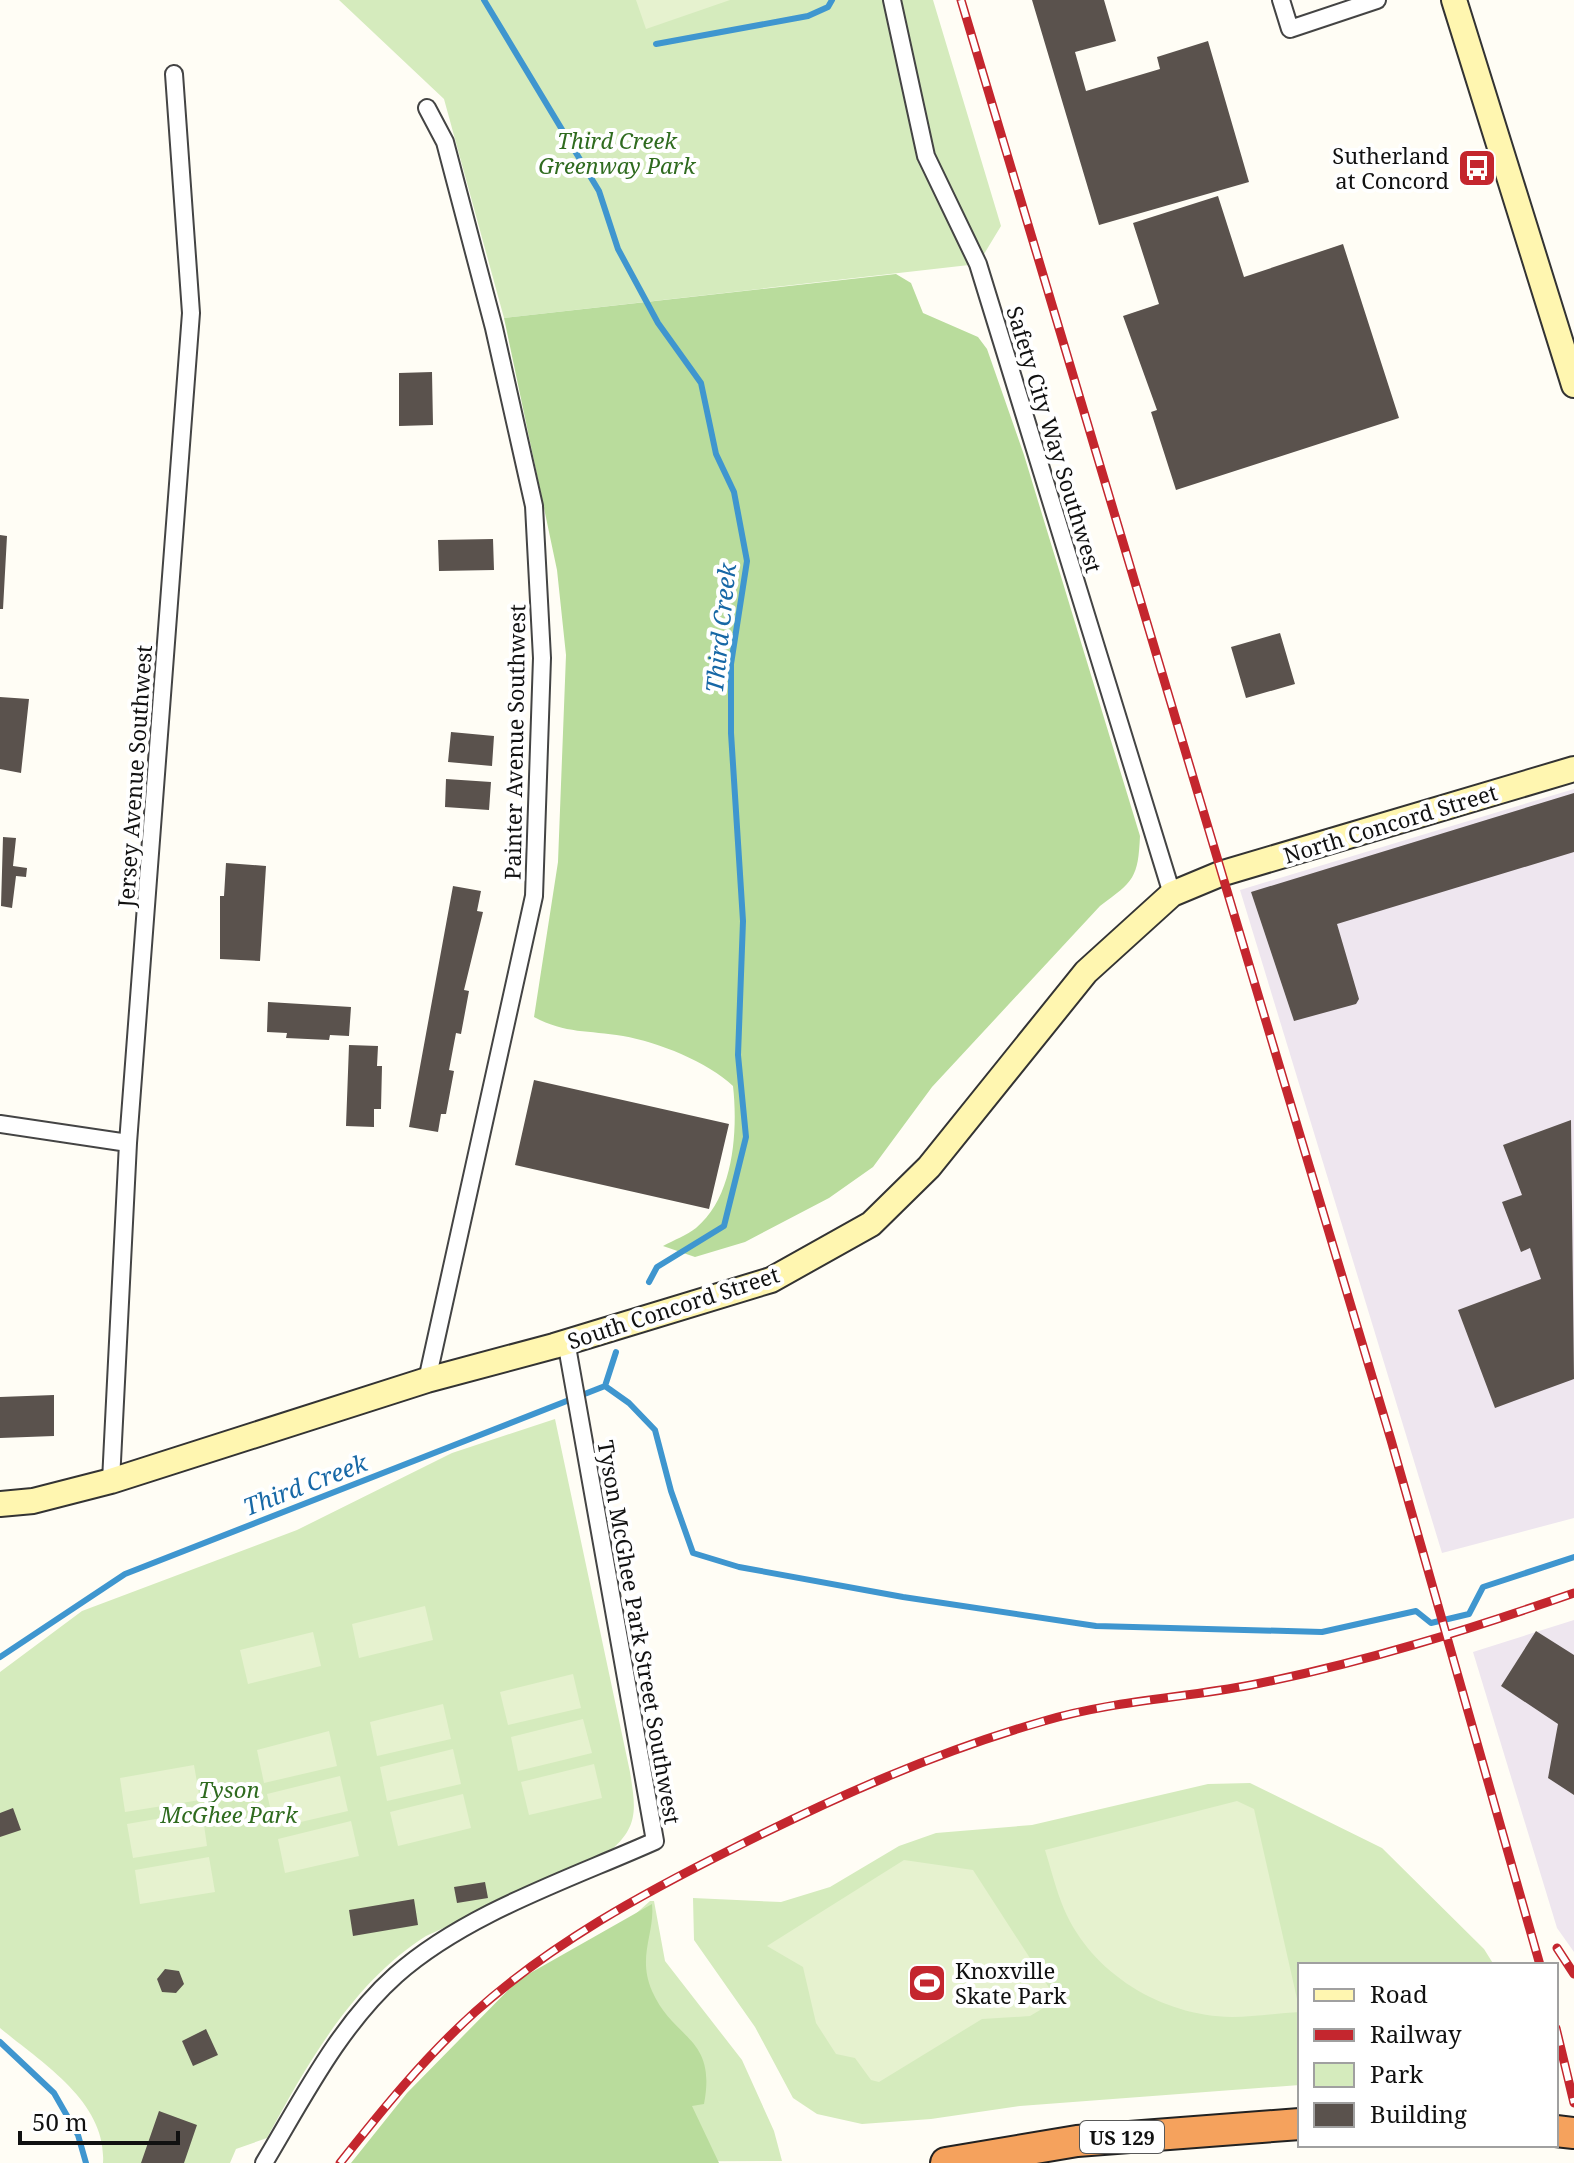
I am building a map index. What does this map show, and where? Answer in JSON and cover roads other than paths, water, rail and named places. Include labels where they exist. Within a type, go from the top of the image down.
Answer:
[{"type":"highway","name":"US 129","points":[[946,2163],[1077,2141],[1298,2124]]},
{"type":"street","name":"Safety City Way Southwest","points":[[892,0],[926,156],[978,264],[1172,894]]},
{"type":"street","points":[[1281,0],[1290,29],[1377,0]]},
{"type":"street","points":[[1454,0],[1574,385]]},
{"type":"street","name":"Jersey Avenue Southwest","points":[[111,1481],[128,1143],[191,313],[174,74]]},
{"type":"street","name":"Painter Avenue Southwest","points":[[427,108],[445,142],[494,328],[534,506],[542,658],[534,896],[427,1380]]},
{"type":"street","points":[[1542,778],[1574,750]]},
{"type":"street","name":"North Concord Street","points":[[1207,878],[1574,769]]},
{"type":"street","name":"South Concord Street","points":[[0,1504],[33,1501],[111,1481],[427,1380],[771,1280],[871,1224],[929,1167],[1086,972],[1172,894],[1207,878]]},
{"type":"street","points":[[0,1124],[128,1143]]},
{"type":"street","name":"Tyson McGhee Park Street Southwest","points":[[264,2163],[340,2037],[396,1975],[454,1931],[655,1841],[566,1341]]},
{"type":"waterway","name":"Third Creek","points":[[484,0],[599,191],[618,249],[658,323],[701,383],[716,454],[734,492],[747,561],[731,664],[731,733],[743,921],[738,1055],[746,1137],[724,1226],[657,1267],[649,1282]]},
{"type":"waterway","points":[[656,44],[808,16],[828,7],[832,0]]},
{"type":"waterway","name":"Third Creek","points":[[0,1657],[125,1574],[605,1386],[616,1352]]},
{"type":"waterway","points":[[605,1386],[629,1403],[655,1430],[671,1491],[693,1553],[739,1567],[903,1597],[1096,1626],[1322,1632],[1416,1611],[1431,1623],[1469,1614],[1483,1587],[1574,1557]]},
{"type":"waterway","name":"Third Creek","points":[[0,2042],[54,2093],[78,2135],[86,2163]]},
{"type":"railway","points":[[961,0],[1391,1440],[1539,1963]]},
{"type":"railway","points":[[340,2163],[421,2066],[504,1987],[567,1942],[632,1902],[810,1811],[925,1761],[1044,1721],[1121,1704],[1251,1685],[1333,1667],[1454,1633],[1574,1593]]},
{"type":"railway","points":[[1557,1948],[1574,1974]]},
{"type":"railway","points":[[1558,2036],[1574,2103]]},
{"type":"place","name":"Sutherland at Concord","points":[[1477,168]]},
{"type":"place","name":"Knoxville Skate Park","points":[[927,1983]]},
{"type":"park label","name":"Third Creek Greenway Park","points":[[617,152]]},
{"type":"park label","name":"Tyson McGhee Park","points":[[229,1802]]}]
